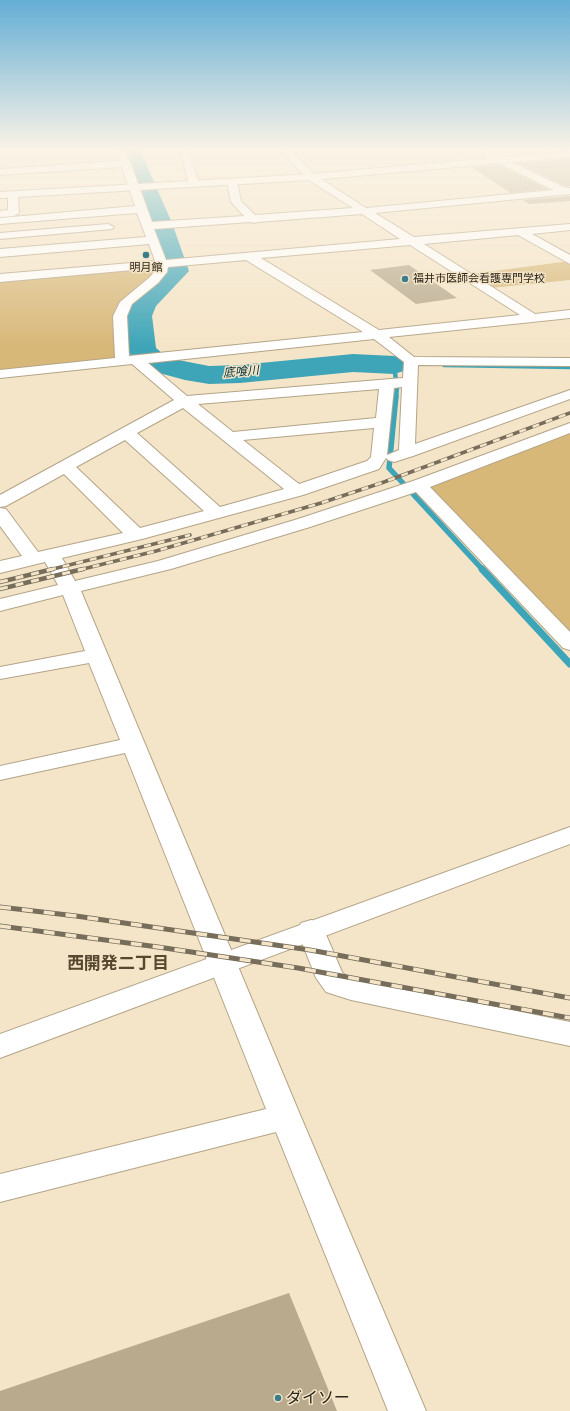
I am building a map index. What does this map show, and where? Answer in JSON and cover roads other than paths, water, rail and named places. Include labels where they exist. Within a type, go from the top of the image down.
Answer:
[{"type":"street","points":[[0,221],[57,216]]},
{"type":"street","points":[[102,216],[116,243]]},
{"type":"street","points":[[144,216],[162,264],[161,272],[154,280],[126,302],[120,316],[129,361],[184,401],[297,491]]},
{"type":"street","points":[[250,216],[254,220]]},
{"type":"street","points":[[148,226],[305,216]]},
{"type":"street","points":[[372,216],[533,318]]},
{"type":"street","points":[[0,236],[108,227]]},
{"type":"street","points":[[0,278],[570,227]]},
{"type":"street","points":[[519,231],[570,260]]},
{"type":"street","points":[[0,253],[153,240]]},
{"type":"street","points":[[249,256],[376,334],[411,361],[570,362]]},
{"type":"street","points":[[0,374],[570,314]]},
{"type":"street","points":[[407,453],[411,361]]},
{"type":"street","points":[[0,502],[184,401],[410,382]]},
{"type":"street","points":[[373,465],[379,457],[387,384]]},
{"type":"street","points":[[0,567],[136,535],[297,491],[570,394]]},
{"type":"street","points":[[229,437],[383,422]]},
{"type":"street","points":[[0,605],[70,589],[221,548],[304,523],[419,485],[570,428]]},
{"type":"street","points":[[127,433],[217,513]]},
{"type":"street","points":[[66,466],[136,535]]},
{"type":"street","points":[[419,485],[570,644]]},
{"type":"street","points":[[0,513],[70,589],[132,744],[407,1411]]},
{"type":"street","points":[[0,673],[97,655]]},
{"type":"street","points":[[0,773],[132,744]]},
{"type":"street","points":[[0,1046],[570,835]]},
{"type":"street","points":[[312,930],[330,978],[336,984],[351,989],[570,1034]]},
{"type":"street","points":[[0,1188],[285,1117]]},
{"type":"waterway","name":"底喰川","points":[[158,216],[177,271],[144,303],[139,316],[142,351],[158,364],[209,375],[240,374],[353,363],[394,365]]},
{"type":"waterway","points":[[396,397],[397,388],[394,365],[413,365]]},
{"type":"waterway","name":"底喰川","points":[[444,365],[570,367]]},
{"type":"waterway","points":[[396,396],[389,468],[483,570]]},
{"type":"waterway","points":[[482,569],[570,664]]},
{"type":"railway","points":[[79,570],[156,551],[321,503],[384,482],[570,413]]},
{"type":"railway","points":[[49,570],[190,535]]},
{"type":"railway","points":[[0,582],[53,569]]},
{"type":"railway","points":[[0,589],[83,569]]},
{"type":"railway","points":[[0,907],[76,916],[310,950],[570,998]]},
{"type":"railway","points":[[0,926],[158,947],[298,968],[570,1018]]},
{"type":"place","name":"明月館","points":[[146,255]]},
{"type":"place","name":"福井市医師会看護専門学校","points":[[405,279]]},
{"type":"place","name":"ダイソー","points":[[278,1398]]},
{"type":"district","name":"西開発二丁目","points":[[118,964]]}]
